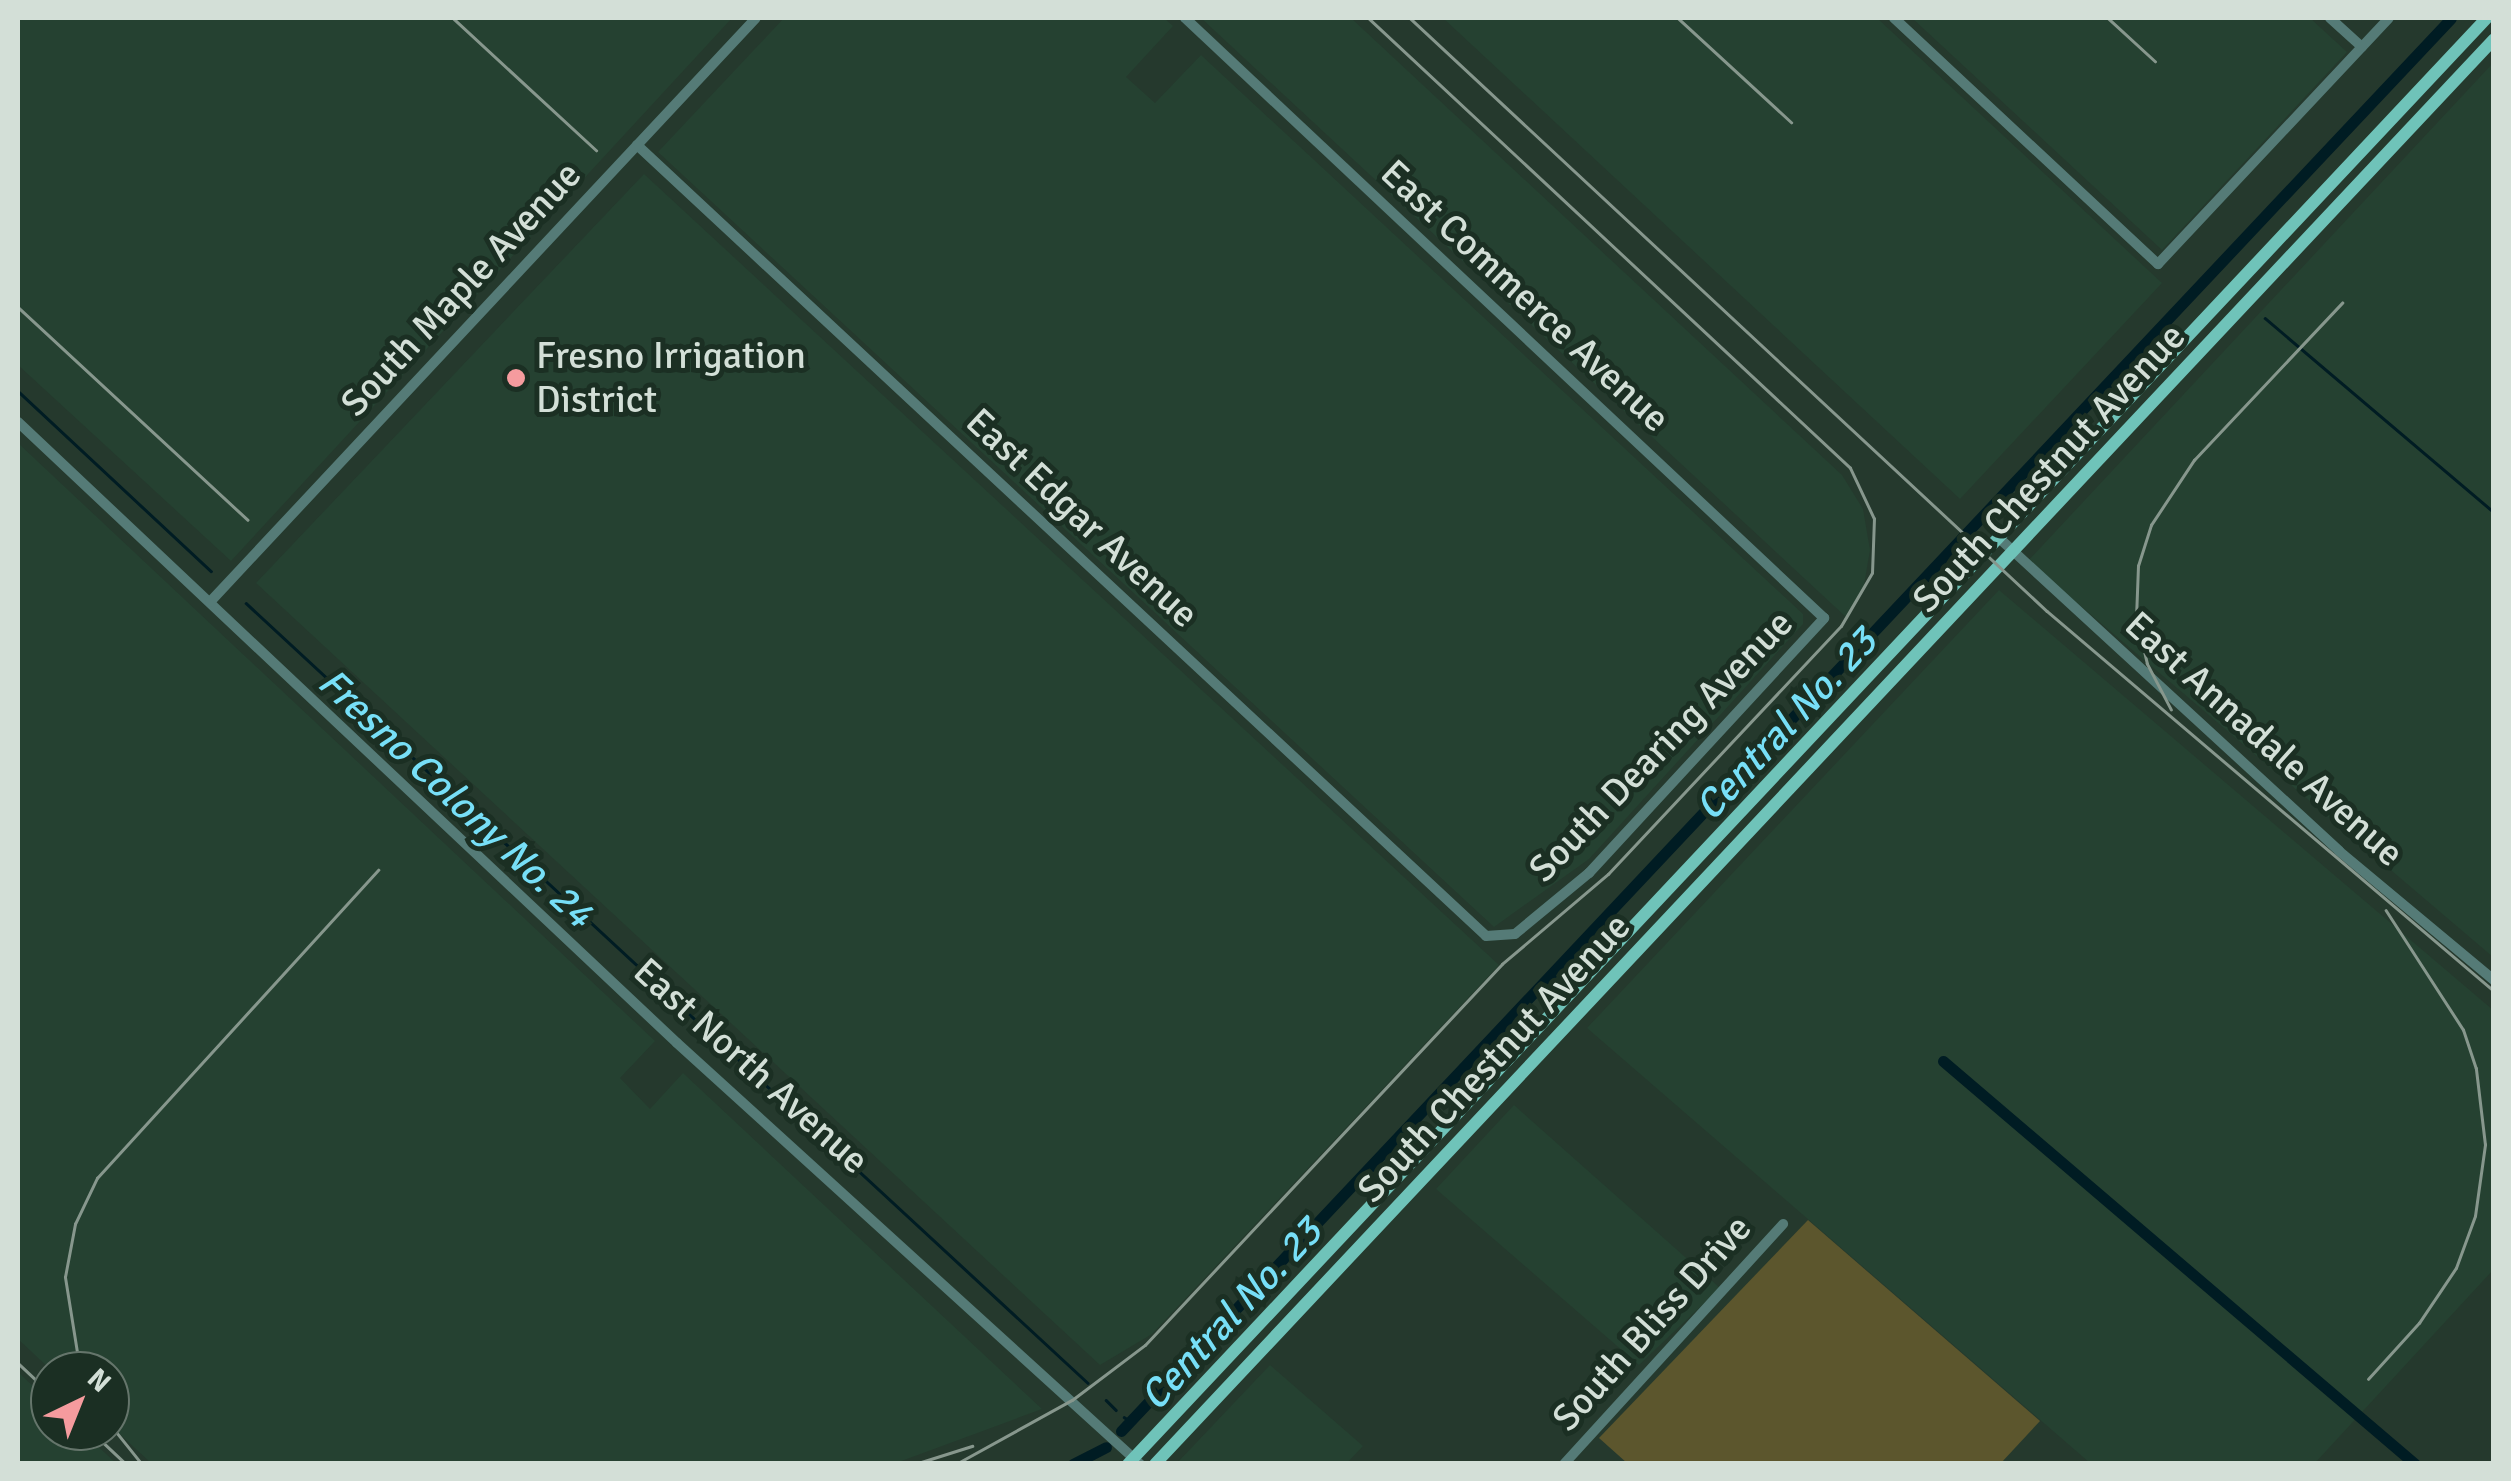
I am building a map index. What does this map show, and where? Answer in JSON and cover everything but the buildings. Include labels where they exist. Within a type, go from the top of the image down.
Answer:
[{"type":"main road","name":"South Chestnut Avenue","points":[[1134,1462],[2487,18]]},
{"type":"main road","name":"South Chestnut Avenue","points":[[1154,1464],[2494,38]]},
{"type":"main road","points":[[1559,1005],[1574,1018]]},
{"type":"street","name":"South Maple Avenue","points":[[210,602],[756,18]]},
{"type":"street","name":"East Commerce Avenue","points":[[1185,18],[1824,618]]},
{"type":"street","points":[[1894,18],[2158,264],[2390,18]]},
{"type":"street","points":[[2330,18],[2362,47]]},
{"type":"street","name":"East Edgar Avenue","points":[[637,144],[1486,936]]},
{"type":"street","name":"East North Avenue","points":[[18,422],[676,1043],[1106,1432],[1134,1462]]},
{"type":"street","name":"East Annadale Avenue","points":[[1999,538],[2339,852],[2494,980]]},
{"type":"street","name":"South Dearing Avenue","points":[[1486,936],[1515,934],[1590,873],[1824,618]]},
{"type":"street","name":"South Bliss Drive","points":[[1564,1464],[1783,1224]]},
{"type":"shaded area","points":[[18,18],[732,18],[231,561],[18,365]]},
{"type":"shaded area","points":[[784,18],[1164,18],[1173,26],[1126,77],[1155,103],[1201,55],[1803,614],[1803,624],[1589,859],[1494,927],[658,152]]},
{"type":"shaded area","points":[[1201,18],[1351,18],[1842,475],[1863,509],[1870,550],[1863,591],[1847,618]]},
{"type":"shaded area","points":[[1443,18],[1877,18],[2162,283],[1960,499]]},
{"type":"shaded area","points":[[1912,18],[2310,18],[2347,52],[2162,250]]},
{"type":"shaded area","points":[[2493,63],[2493,957],[2028,561]]},
{"type":"shaded area","points":[[644,174],[1499,965],[1152,1334],[1100,1365],[256,583]]},
{"type":"shaded area","points":[[18,443],[655,1041],[620,1078],[650,1109],[683,1073],[1042,1409],[896,1463],[151,1463],[130,1444],[130,1351],[31,1351],[18,1339]]},
{"type":"shaded area","points":[[1999,590],[2493,1010],[2493,1270],[2315,1463],[2090,1463],[1587,1028]]},
{"type":"shaded area","points":[[1514,1105],[1720,1288],[1639,1365],[1436,1189]]},
{"type":"shaded area","points":[[1808,1220],[2040,1421],[2001,1463],[1627,1463],[1599,1438]]},
{"type":"shaded area","points":[[1270,1365],[1363,1446],[1347,1463],[1177,1463]]},
{"type":"shaded area","points":[[18,1372],[30,1383],[30,1451],[103,1451],[116,1463],[18,1463]]},
{"type":"waterway","name":"Central No. 23","points":[[1121,1431],[2451,18]]},
{"type":"waterway","points":[[2265,318],[2494,512]]},
{"type":"waterway","name":"Fresno Colony No. 24","points":[[18,391],[211,571]]},
{"type":"waterway","name":"Fresno Colony No. 24","points":[[246,603],[667,993]]},
{"type":"waterway","name":"Fresno Colony No. 24","points":[[673,999],[1088,1383]]},
{"type":"waterway","points":[[1943,1061],[2415,1464]]},
{"type":"waterway","name":"Fresno Colony No. 24","points":[[1106,1400],[1116,1410]]},
{"type":"waterway","name":"Fresno Colony No. 24","points":[[1124,1417],[1130,1421]]},
{"type":"waterway","name":"Central No. 23","points":[[1073,1464],[1106,1447]]},
{"type":"railway","points":[[453,18],[596,150]]},
{"type":"railway","points":[[956,1464],[1072,1400],[1145,1345],[1502,964],[1608,874],[1841,626],[1872,573],[1874,519],[1850,468],[1368,18]]},
{"type":"railway","points":[[1410,18],[2047,611],[2494,991]]},
{"type":"railway","points":[[1678,18],[1791,122]]},
{"type":"railway","points":[[2108,18],[2155,61]]},
{"type":"railway","points":[[2171,710],[2147,664],[2136,618],[2138,566],[2151,525],[2194,460],[2342,303]]},
{"type":"railway","points":[[18,307],[248,520]]},
{"type":"railway","points":[[77,1351],[65,1277],[75,1224],[97,1178],[378,870]]},
{"type":"railway","points":[[2368,1379],[2419,1323],[2456,1268],[2475,1216],[2485,1145],[2476,1069],[2463,1030],[2386,911]]},
{"type":"railway","points":[[18,1363],[30,1374]]},
{"type":"railway","points":[[915,1464],[972,1446]]},
{"type":"railway","points":[[130,1449],[142,1464]]},
{"type":"railway","points":[[112,1451],[126,1464]]},
{"type":"place","name":"Fresno Irrigation District","points":[[516,378]]}]
